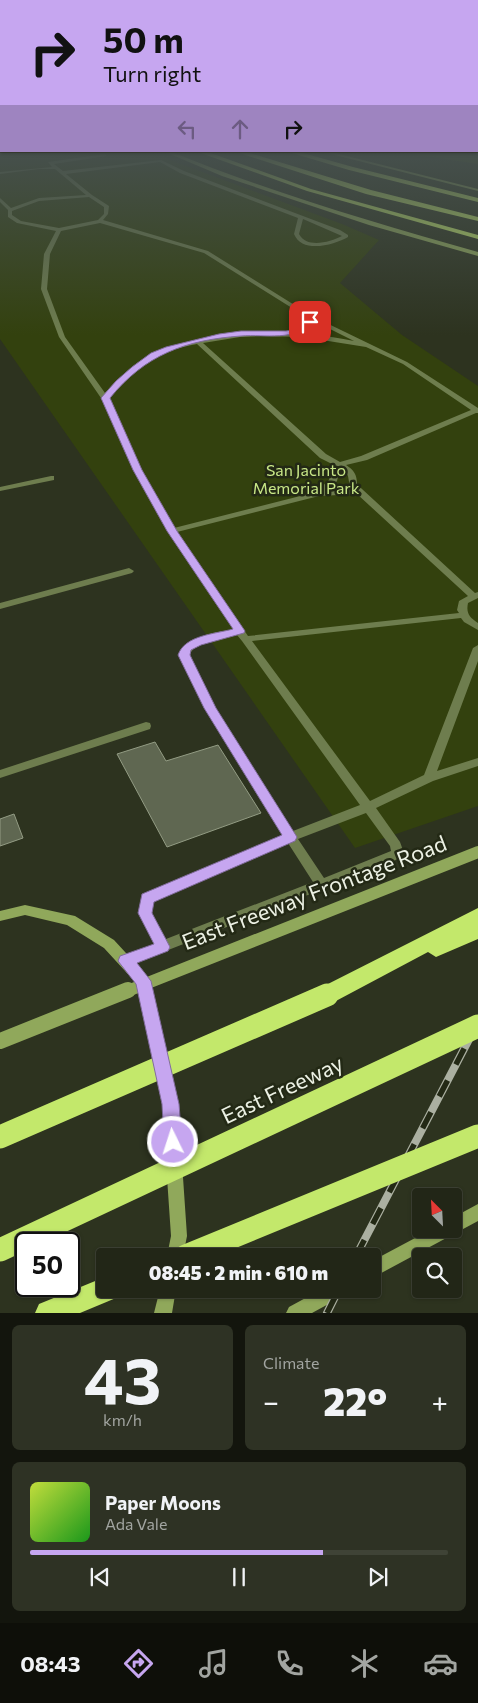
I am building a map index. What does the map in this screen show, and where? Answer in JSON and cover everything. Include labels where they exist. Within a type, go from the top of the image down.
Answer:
[{"type":"highway","points":[[386,212],[478,237]]},
{"type":"highway","points":[[449,212],[478,219]]},
{"type":"highway","points":[[327,995],[478,916]]},
{"type":"highway","points":[[0,1137],[478,930]]},
{"type":"highway","name":"East Freeway","points":[[0,1250],[478,1026]]},
{"type":"highway","points":[[205,1248],[478,1136]]},
{"type":"highway","points":[[48,1313],[96,1293]]},
{"type":"main road","points":[[337,212],[478,254]]},
{"type":"main road","name":"East Freeway Frontage Road","points":[[0,1041],[478,852]]},
{"type":"main road","points":[[0,916],[25,910],[70,920],[109,944],[144,981],[170,1104],[179,1236],[177,1248]]},
{"type":"main road","points":[[462,1221],[478,1212]]},
{"type":"main road","points":[[381,1265],[431,1238]]},
{"type":"main road","points":[[162,1313],[166,1298]]},
{"type":"main road","points":[[295,1313],[322,1298]]},
{"type":"street","points":[[10,212],[10,216],[19,222],[58,230],[100,221],[206,252],[310,317],[404,363],[477,411]]},
{"type":"street","points":[[100,221],[106,212]]},
{"type":"street","points":[[289,212],[301,217],[338,231],[346,236],[334,242],[321,244],[300,240],[296,236],[296,229],[301,217]]},
{"type":"street","points":[[58,230],[48,254],[44,289],[62,337],[106,398],[138,470],[172,531],[243,635],[396,845],[398,853],[390,858],[322,885],[125,961]]},
{"type":"street","points":[[286,333],[306,327],[310,322],[310,317]]},
{"type":"street","points":[[106,398],[119,382],[153,355],[168,348],[241,334],[286,333],[366,345]]},
{"type":"street","points":[[198,342],[323,456],[349,470],[353,476],[353,484],[359,491],[476,595],[468,598],[462,606],[464,615],[478,627]]},
{"type":"street","points":[[318,494],[333,481],[334,470],[338,465],[364,458],[477,411]]},
{"type":"street","points":[[0,489],[51,478]]},
{"type":"street","points":[[172,531],[318,494],[359,491]]},
{"type":"street","points":[[0,606],[129,571]]},
{"type":"street","points":[[322,885],[210,708],[184,655],[186,648],[197,642],[243,635],[464,615]]},
{"type":"street","points":[[428,778],[478,648]]},
{"type":"street","points":[[0,774],[146,726]]},
{"type":"street","points":[[163,947],[145,913],[147,899],[290,837],[368,808],[428,778],[478,762]]},
{"type":"green space","name":"San Jacinto Memorial Park","points":[[0,212],[311,212],[379,240],[340,283],[402,335],[478,386],[478,806],[355,848],[0,339]]},
{"type":"building","points":[[155,742],[166,761],[218,745],[261,813],[167,847],[117,754]]},
{"type":"building","points":[[14,814],[23,838],[0,846],[0,819]]},
{"type":"railway","points":[[360,1248],[478,1022]]},
{"type":"railway","points":[[327,1313],[334,1298]]},
{"type":"route","points":[[173,1142],[170,1104],[144,981],[125,961],[163,947],[145,913],[147,899],[152,895],[290,837],[210,708],[184,655],[186,648],[197,642],[240,631],[172,531],[138,470],[106,398],[119,382],[135,369],[153,355],[168,348],[219,336],[298,331],[306,327],[310,322]]}]
